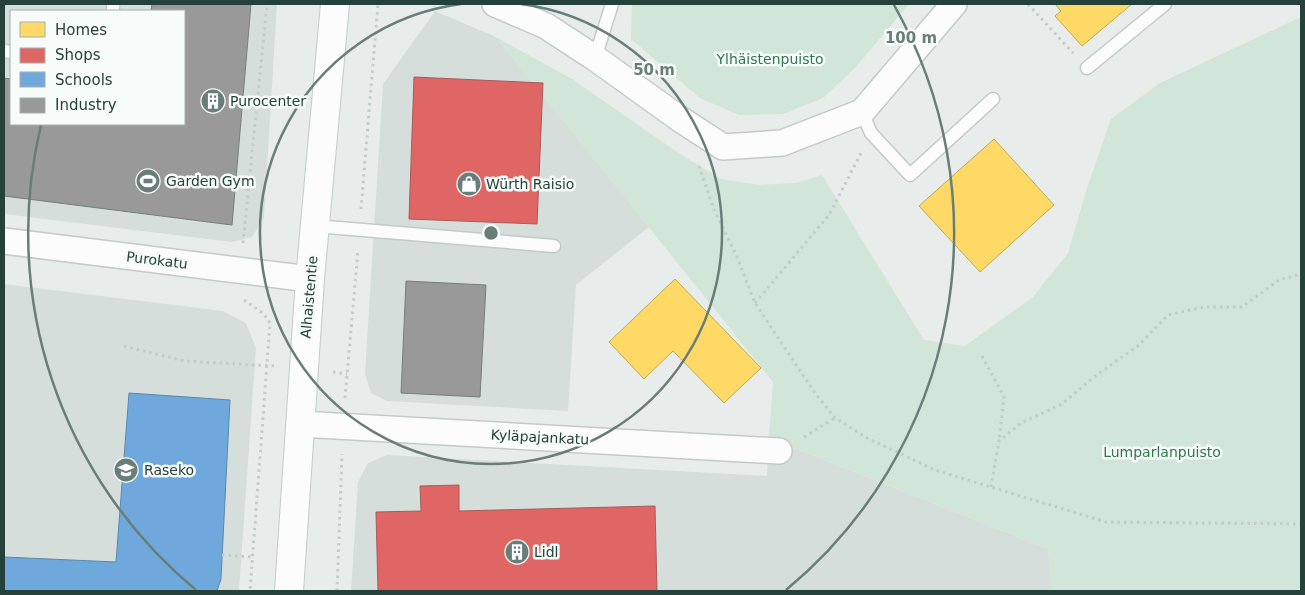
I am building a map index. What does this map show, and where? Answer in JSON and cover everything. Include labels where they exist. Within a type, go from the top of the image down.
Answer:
[{"type":"street","name":"Alhaistentie","points":[[289,591],[310,279],[335,4]]},
{"type":"street","points":[[494,4],[546,26],[723,147],[782,143],[867,122],[954,4]]},
{"type":"street","name":"Purokatu","points":[[4,242],[310,279]]},
{"type":"street","name":"Kyläpajankatu","points":[[300,424],[779,451]]},
{"type":"lane","points":[[595,58],[612,4]]},
{"type":"lane","points":[[1087,68],[1165,4]]},
{"type":"lane","points":[[867,122],[910,175],[994,99]]},
{"type":"lane","points":[[315,226],[554,246]]},
{"type":"path","points":[[250,591],[270,323],[264,314],[244,301],[238,292],[267,4]]},
{"type":"path","points":[[337,591],[343,426],[378,4]]},
{"type":"path","points":[[1028,4],[1087,68]]},
{"type":"path","points":[[754,303],[829,215],[867,122]]},
{"type":"path","points":[[698,161],[713,207],[737,257],[754,303],[815,394],[835,418],[866,438],[936,470],[1106,522],[1301,524]]},
{"type":"path","points":[[999,441],[1021,423],[1062,404],[1094,377],[1139,345],[1168,315],[1204,307],[1242,306],[1279,280],[1301,274]]},
{"type":"path","points":[[124,346],[184,361],[266,366]]},
{"type":"path","points":[[982,356],[1004,397],[991,487]]},
{"type":"path","points":[[779,451],[835,418]]},
{"type":"path","points":[[222,555],[253,557]]},
{"type":"shaded area","name":"Purocenter","points":[[4,4],[277,4],[264,218],[252,237],[232,242],[4,214]]},
{"type":"shaded area","points":[[435,11],[496,37],[649,227],[576,285],[568,411],[387,401],[371,393],[365,374],[383,84]]},
{"type":"shaded area","name":"Raseko","points":[[4,284],[223,311],[246,323],[256,348],[239,591],[4,591]]},
{"type":"shaded area","points":[[769,438],[1048,549],[1052,591],[351,591],[358,482],[368,463],[387,455],[767,476]]},
{"type":"green space","name":"Ylhäistenpuisto","points":[[632,4],[909,4],[855,68],[823,98],[783,114],[739,115],[700,98],[631,39]]},
{"type":"green space","name":"Lumparlanpuisto","points":[[1301,17],[1301,591],[1052,591],[1048,549],[769,438],[773,382],[496,37],[572,79],[677,152],[721,179],[759,185],[796,183],[822,175],[924,340],[965,346],[1033,297],[1068,253],[1087,188],[1111,119],[1160,83]]},
{"type":"building: Homes","points":[[1055,4],[1132,4],[1082,46],[1055,16],[1061,11]]},
{"type":"building: Homes","points":[[994,139],[1054,205],[980,272],[919,206]]},
{"type":"building: Homes","points":[[675,279],[761,368],[724,403],[673,351],[644,379],[609,342]]},
{"type":"building: Shops","points":[[414,77],[543,83],[537,224],[409,219]]},
{"type":"building: Shops","name":"Lidl","points":[[459,485],[459,511],[655,506],[657,591],[378,591],[376,512],[421,511],[420,486]]},
{"type":"building: Schools","points":[[129,393],[230,400],[221,579],[217,591],[4,591],[4,557],[116,562]]},
{"type":"building: Industry","name":"Purocenter","points":[[152,4],[251,4],[232,225],[4,196],[4,78],[10,79],[10,125],[185,125],[185,10],[151,10]]},
{"type":"building: Industry","points":[[406,281],[486,285],[480,397],[401,393]]},
{"type":"place","name":"Purocenter","points":[[213,101]]},
{"type":"place","name":"Garden Gym","points":[[148,181]]},
{"type":"place","name":"Würth Raisio","points":[[469,184]]},
{"type":"place","name":"Raseko","points":[[126,470]]},
{"type":"place","name":"Lidl","points":[[517,552]]}]
